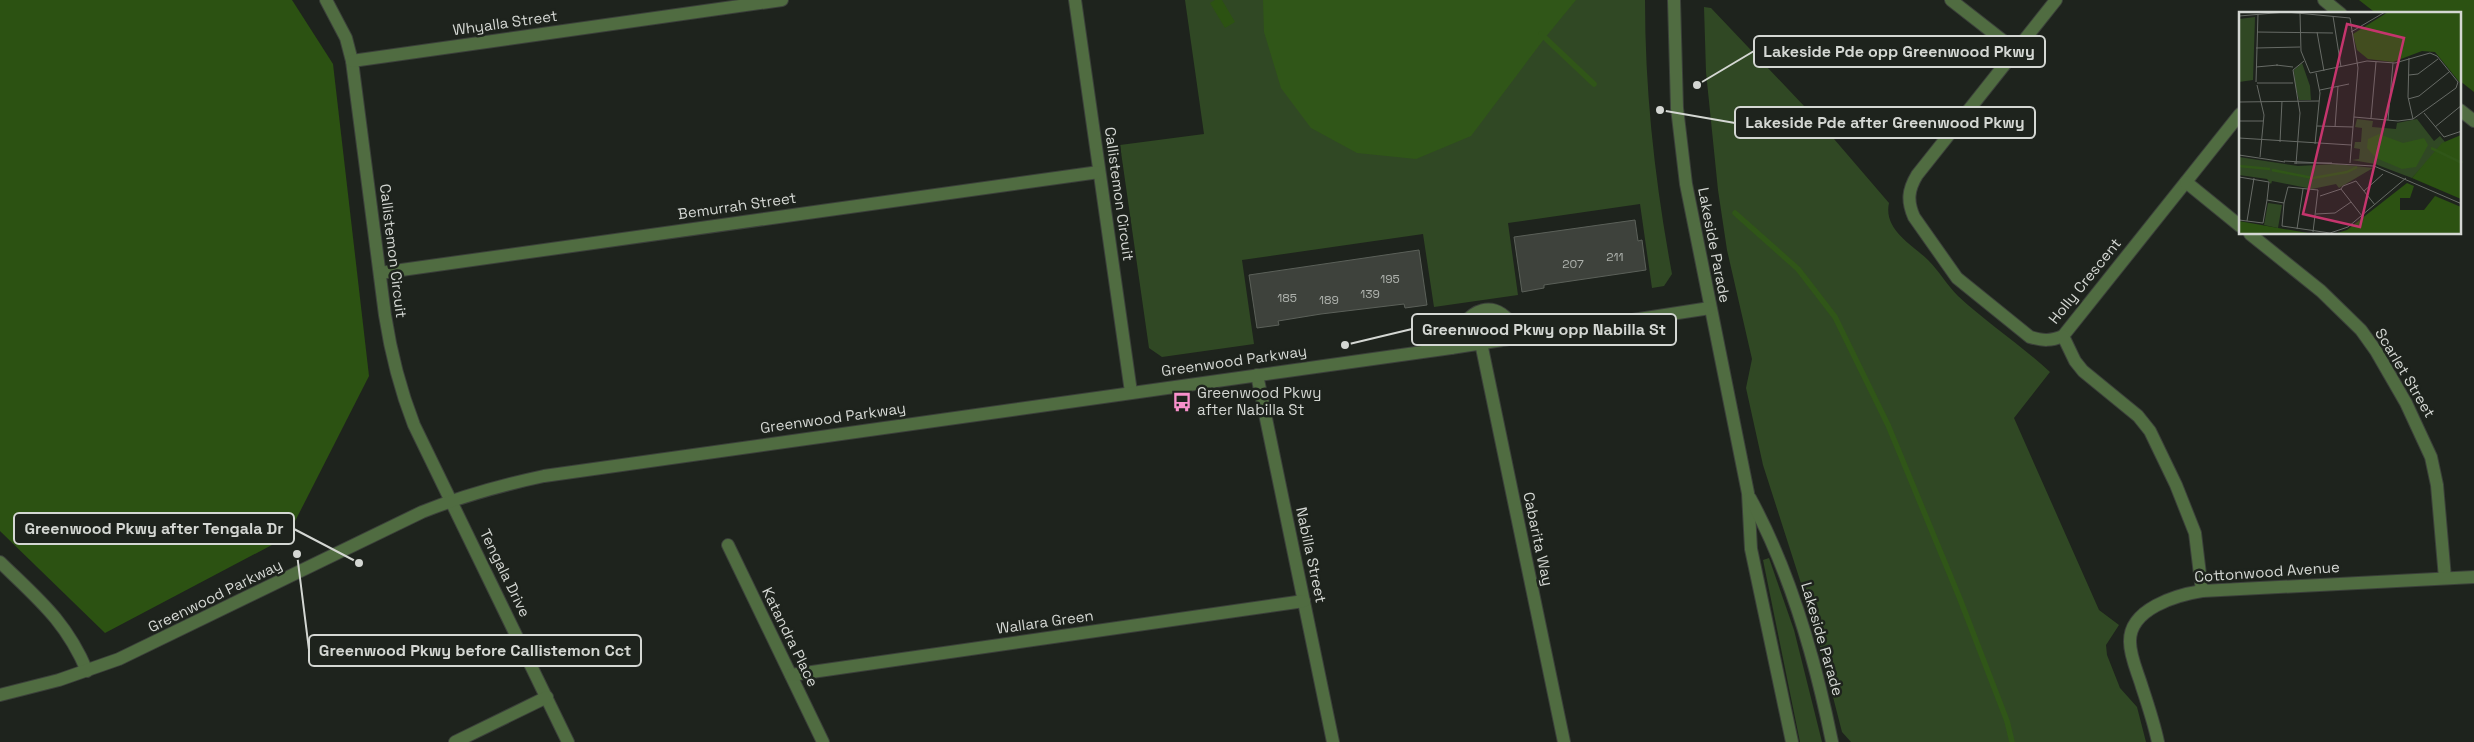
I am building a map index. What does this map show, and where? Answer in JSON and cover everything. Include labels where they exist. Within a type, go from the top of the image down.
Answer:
[{"type":"street","name":"Callistemon Circuit","points":[[326,0],[346,38],[352,61],[390,353],[400,391],[451,500]]},
{"type":"street","name":"Whyalla Street","points":[[352,61],[782,0]]},
{"type":"street","name":"Callistemon Circuit","points":[[1075,0],[1131,392]]},
{"type":"street","name":"Lakeside Parade","points":[[1674,0],[1680,144],[1710,308],[1748,493],[1751,549],[1792,742]]},
{"type":"street","points":[[1951,0],[2015,50]]},
{"type":"street","name":"Holly Crescent","points":[[2056,0],[1917,175],[1909,195],[1909,207],[1917,223],[1942,260],[1973,294],[2030,337],[2042,341],[2053,340],[2063,336],[2239,115]]},
{"type":"street","points":[[2326,2],[2338,12]]},
{"type":"street","points":[[2462,112],[2474,121]]},
{"type":"street","name":"Bemurrah Street","points":[[380,273],[1099,172]]},
{"type":"street","points":[[2186,182],[2239,225]]},
{"type":"street","name":"Scarlet Street","points":[[2251,235],[2321,291],[2361,330],[2376,351],[2406,403],[2431,457],[2437,485],[2444,578]]},
{"type":"street","name":"Greenwood Parkway","points":[[0,695],[87,671],[149,646],[422,512],[451,500],[544,476],[1451,348],[1710,308]]},
{"type":"street","points":[[1451,348],[1461,324],[1474,312],[1481,310],[1500,313],[1515,326],[1520,337]]},
{"type":"street","points":[[2063,336],[2075,361],[2083,370],[2138,416],[2150,431],[2176,485],[2195,533],[2202,591]]},
{"type":"street","name":"Cabarita Way","points":[[1481,343],[1564,742]]},
{"type":"street","name":"Nabilla Street","points":[[1257,374],[1333,742]]},
{"type":"street","name":"Lakeside Parade","points":[[1748,493],[1771,536],[1784,570],[1820,690],[1832,742]]},
{"type":"street","name":"Tengala Drive","points":[[451,500],[568,742]]},
{"type":"street","name":"Katandra Place","points":[[728,545],[823,742]]},
{"type":"street","points":[[0,562],[58,619],[77,647],[87,671]]},
{"type":"street","name":"Cottonwood Avenue","points":[[2158,742],[2129,641],[2137,621],[2146,612],[2180,596],[2202,591],[2474,577]]},
{"type":"street","name":"Wallara Green","points":[[791,675],[1304,601]]},
{"type":"street","points":[[455,742],[547,698]]},
{"type":"shaded area","points":[[0,0],[292,0],[333,64],[369,376],[287,537],[105,633],[0,531]]},
{"type":"shaded area","points":[[1185,0],[1645,0],[1645,35],[1652,137],[1672,274],[1664,286],[1652,288],[1640,204],[1508,223],[1518,295],[1434,307],[1423,234],[1242,260],[1254,344],[1162,357],[1149,348],[1120,145],[1204,134]]},
{"type":"shaded area","points":[[1215,0],[1222,0],[1235,22],[1225,28],[1210,3]]},
{"type":"shaded area","points":[[1263,0],[1576,0],[1471,136],[1416,159],[1357,153],[1311,128],[1281,88],[1264,32]]},
{"type":"shaded area","points":[[2359,0],[2474,0],[2474,92],[2462,83],[2462,12],[2374,12]]},
{"type":"shaded area","points":[[1704,7],[1711,8],[1822,125],[1889,203],[1888,213],[1890,221],[1901,236],[1928,260],[1958,296],[2050,372],[2014,418],[2099,610],[2119,625],[2106,645],[2107,655],[2120,688],[2137,707],[2146,742],[1851,742],[1842,732],[1815,627],[1763,465],[1746,388],[1752,359],[1727,250],[1718,190],[1706,72]]},
{"type":"shaded area","points":[[1769,558],[1794,630],[1822,742],[1800,742],[1763,560]]},
{"type":"building","points":[[1635,220],[1638,241],[1642,240],[1646,270],[1544,285],[1544,288],[1522,292],[1514,237]]},
{"type":"building","points":[[1419,250],[1427,305],[1405,308],[1404,304],[1321,314],[1278,321],[1279,325],[1257,328],[1249,275]]},
{"type":"waterway","points":[[1541,34],[1594,84]]},
{"type":"waterway","points":[[1735,213],[1798,269],[1835,317],[1888,425],[1960,599],[2007,721],[2012,742]]},
{"type":"place","name":"Lakeside Pde opp Greenwood Pkwy","points":[[1697,85]]},
{"type":"place","name":"Lakeside Pde after Greenwood Pkwy","points":[[1660,110]]},
{"type":"place","name":"Greenwood Pkwy opp Nabilla St","points":[[1345,345]]},
{"type":"place","name":"Greenwood Pkwy after Nabilla St","points":[[1182,402]]},
{"type":"place","name":"Greenwood Pkwy before Callistemon Cct","points":[[297,554]]},
{"type":"place","name":"Greenwood Pkwy after Tengala Dr","points":[[359,563]]}]
